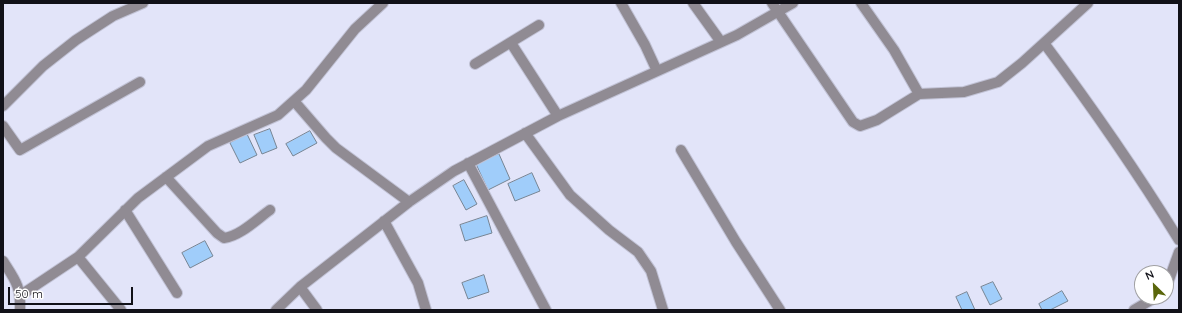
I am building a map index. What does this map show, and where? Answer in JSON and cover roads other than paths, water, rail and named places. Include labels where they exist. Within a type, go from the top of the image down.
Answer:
[{"type":"street","points":[[3,106],[43,66],[76,40],[114,16],[143,3]]},
{"type":"street","points":[[21,295],[78,257],[138,198],[208,146],[278,114],[306,90],[355,29],[383,3]]},
{"type":"street","points":[[621,3],[643,40],[657,71]]},
{"type":"street","points":[[693,3],[721,42]]},
{"type":"street","points":[[276,310],[300,287],[384,221],[454,171],[558,116],[737,35],[775,7],[793,3]]},
{"type":"street","points":[[861,3],[894,50],[919,94]]},
{"type":"street","points":[[775,7],[853,122],[860,126],[869,124],[919,94],[964,92],[998,82],[1088,3]]},
{"type":"street","points":[[475,64],[539,25]]},
{"type":"street","points":[[511,43],[558,116]]},
{"type":"street","points":[[1044,43],[1146,186],[1179,240]]},
{"type":"street","points":[[3,126],[20,150],[140,82]]},
{"type":"street","points":[[294,101],[336,148],[409,202]]},
{"type":"street","points":[[525,133],[570,195],[609,230],[638,252],[651,271],[663,310]]},
{"type":"street","points":[[681,150],[736,242],[780,310]]},
{"type":"street","points":[[468,163],[546,310]]},
{"type":"street","points":[[166,177],[217,234],[224,238],[230,237],[241,231],[270,210]]},
{"type":"street","points":[[125,210],[177,293]]},
{"type":"street","points":[[384,221],[418,283],[426,310]]},
{"type":"street","points":[[1174,266],[1179,252]]},
{"type":"street","points":[[78,257],[121,310]]},
{"type":"street","points":[[3,261],[15,279],[21,295],[20,310]]},
{"type":"street","points":[[300,287],[317,310]]}]
